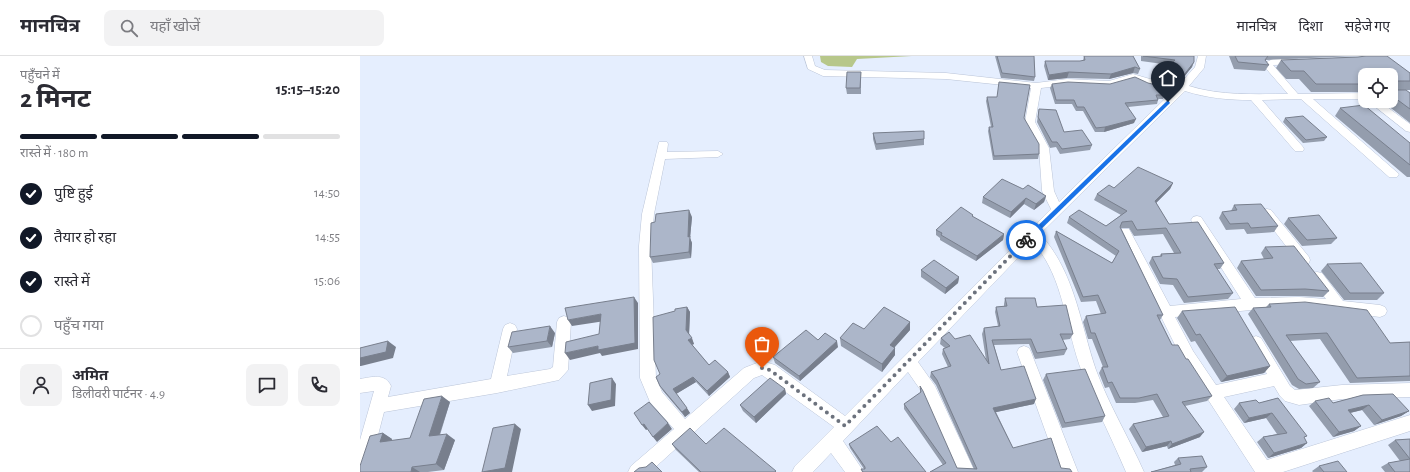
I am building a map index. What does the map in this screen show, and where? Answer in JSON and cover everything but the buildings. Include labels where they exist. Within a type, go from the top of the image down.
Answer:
[{"type":"street","points":[[808,56],[811,67],[823,73],[946,76],[1036,86],[1066,82],[1103,85],[1133,77],[1216,96],[1358,96]]},
{"type":"street","points":[[801,472],[1033,234],[1181,89],[1199,68],[1202,56]]},
{"type":"street","points":[[1303,62],[1273,62],[1267,64],[1299,96],[1393,174]]},
{"type":"street","points":[[1036,86],[1036,96],[1030,122],[1044,148],[1048,191],[1057,210]]},
{"type":"street","points":[[1254,97],[1299,149]]},
{"type":"street","points":[[1382,108],[1410,129]]},
{"type":"street","points":[[685,430],[656,397],[648,378],[645,246],[648,214],[661,150],[718,154]]},
{"type":"street","points":[[1264,209],[1339,306]]},
{"type":"street","points":[[1196,220],[1251,304]]},
{"type":"street","points":[[1125,232],[1188,356],[1211,393],[1264,471],[1410,423]]},
{"type":"street","points":[[1033,234],[1049,252],[1059,271],[1068,296],[1089,371],[1135,472]]},
{"type":"street","points":[[1166,312],[1251,304],[1299,302],[1380,312]]},
{"type":"street","points":[[1234,306],[1242,319]]},
{"type":"street","points":[[378,406],[544,378],[554,375],[560,370],[564,322]]},
{"type":"street","points":[[497,386],[510,329]]},
{"type":"street","points":[[1250,332],[1277,378],[1291,396],[1299,398],[1342,392],[1410,390]]},
{"type":"street","points":[[1024,352],[1069,472]]},
{"type":"street","points":[[909,361],[930,391],[966,472]]},
{"type":"street","points":[[637,472],[749,373],[762,368],[770,370],[845,426]]},
{"type":"street","points":[[1211,393],[1277,378]]},
{"type":"street","points":[[360,386],[380,383],[383,386],[360,470]]},
{"type":"street","points":[[832,440],[855,472]]},
{"type":"shaded area","points":[[820,56],[912,56],[857,59],[852,67],[828,66],[821,62]]},
{"type":"way so far","points":[[762,368],[770,370],[845,426],[1026,240]]},
{"type":"route","points":[[1026,240],[1168,102]]}]
